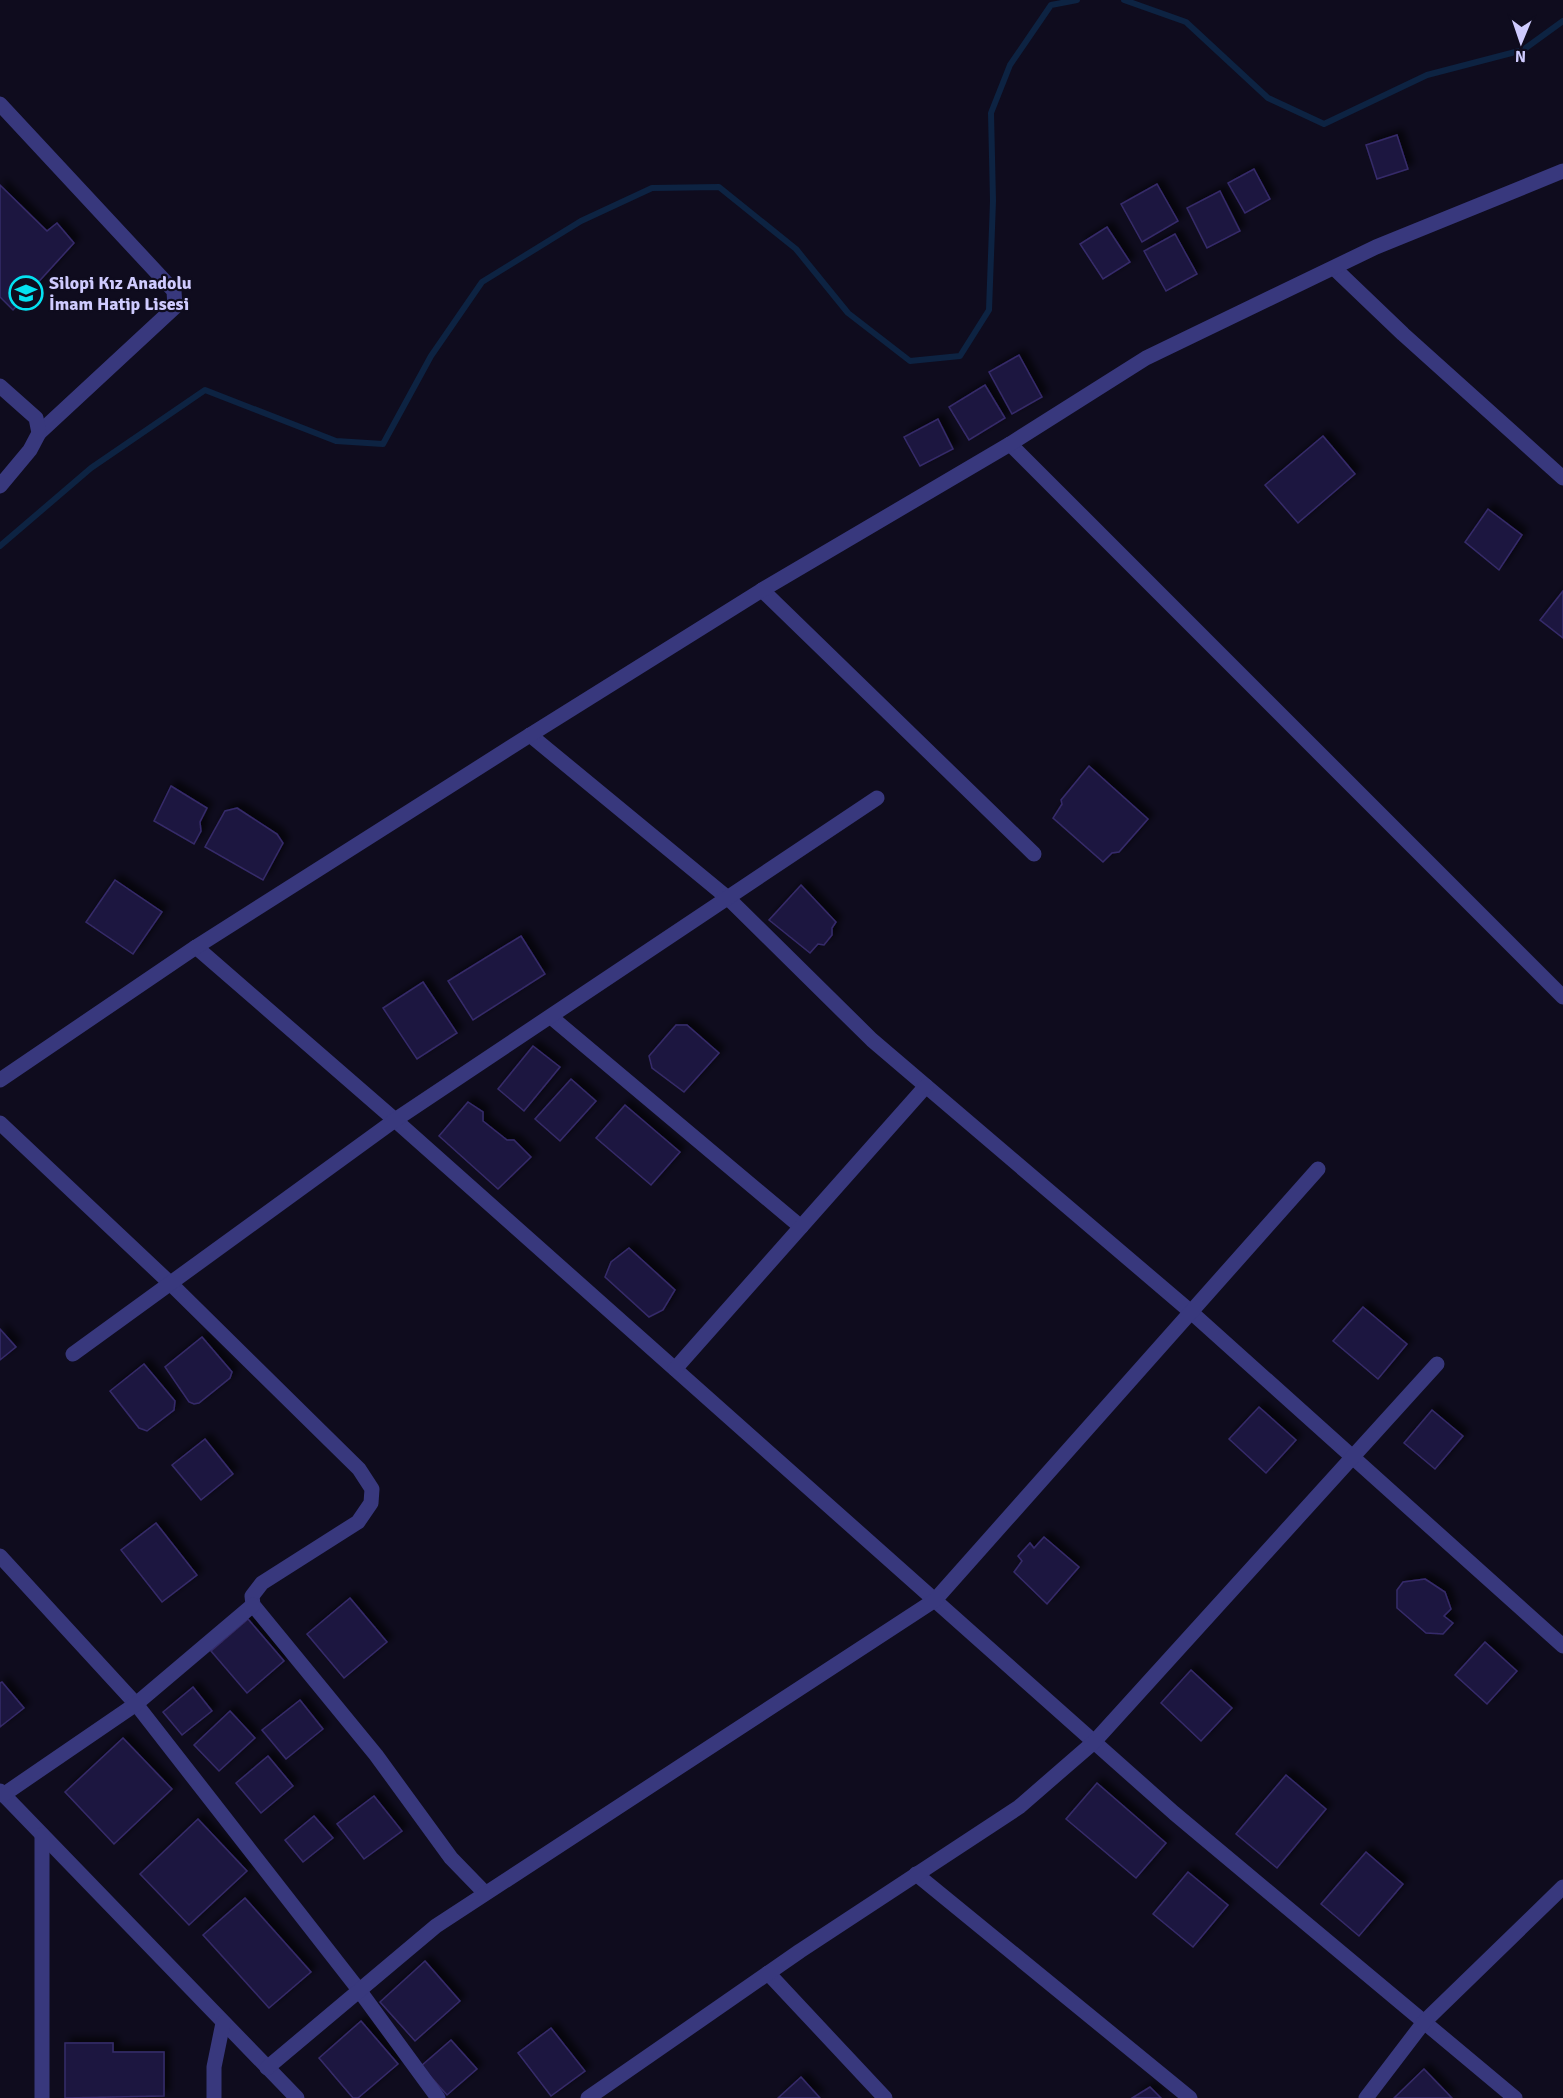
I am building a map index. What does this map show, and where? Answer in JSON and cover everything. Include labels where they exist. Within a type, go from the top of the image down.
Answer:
[{"type":"street","points":[[0,104],[174,291],[175,307],[39,433],[30,450],[0,486]]},
{"type":"street","points":[[0,1080],[195,946],[762,590],[1010,444],[1146,358],[1376,247],[1563,171]]},
{"type":"street","points":[[1334,268],[1403,334],[1563,478]]},
{"type":"street","points":[[0,386],[36,418],[39,433]]},
{"type":"street","points":[[1010,444],[1563,997]]},
{"type":"street","points":[[762,590],[1034,854]]},
{"type":"street","points":[[530,735],[729,899],[872,1040],[1191,1312],[1563,1646]]},
{"type":"street","points":[[74,1354],[396,1120],[877,798]]},
{"type":"street","points":[[195,946],[396,1120],[1174,1813],[1515,2098]]},
{"type":"street","points":[[551,1017],[801,1227]]},
{"type":"street","points":[[675,1369],[926,1086]]},
{"type":"street","points":[[0,1123],[172,1285],[359,1469],[372,1489],[371,1503],[358,1522],[262,1583],[252,1596],[254,1605],[375,1755],[452,1858],[485,1893]]},
{"type":"street","points":[[267,2068],[436,1926],[935,1600],[1318,1169]]},
{"type":"street","points":[[588,2098],[768,1973],[1019,1807],[1095,1742],[1437,1364]]},
{"type":"street","points":[[0,1556],[136,1704],[359,1990],[438,2098]]},
{"type":"street","points":[[254,1605],[136,1704],[2,1793],[297,2098]]},
{"type":"street","points":[[42,1835],[42,2098]]},
{"type":"street","points":[[916,1874],[1190,2098]]},
{"type":"street","points":[[1366,2098],[1424,2022],[1563,1887]]},
{"type":"street","points":[[768,1973],[885,2098]]},
{"type":"street","points":[[214,2098],[214,2067],[224,2023]]},
{"type":"building","points":[[1397,135],[1408,169],[1377,179],[1366,145]]},
{"type":"building","points":[[1254,169],[1270,199],[1245,213],[1228,183]]},
{"type":"building","points":[[1157,184],[1178,221],[1142,242],[1121,204]]},
{"type":"building","points":[[0,185],[47,231],[57,223],[74,243],[13,310],[0,297]]},
{"type":"building","points":[[1220,191],[1240,231],[1207,248],[1187,208]]},
{"type":"building","points":[[1107,227],[1130,262],[1103,279],[1080,244]]},
{"type":"building","points":[[1175,234],[1197,274],[1166,291],[1144,251]]},
{"type":"building","points":[[1019,355],[1042,397],[1012,414],[989,372]]},
{"type":"building","points":[[985,385],[1005,418],[969,440],[949,407]]},
{"type":"building","points":[[938,419],[953,449],[920,466],[904,437]]},
{"type":"building","points":[[1323,436],[1355,474],[1298,523],[1265,485]]},
{"type":"building","points":[[1488,509],[1522,535],[1499,570],[1465,542]]},
{"type":"building","points":[[1563,591],[1563,638],[1540,620]]},
{"type":"building","points":[[1089,766],[1148,819],[1119,852],[1112,853],[1103,862],[1053,818],[1062,804],[1061,800]]},
{"type":"building","points":[[171,786],[207,808],[200,822],[201,831],[194,844],[154,821]]},
{"type":"building","points":[[237,808],[277,834],[283,843],[263,880],[205,847],[225,811]]},
{"type":"building","points":[[115,880],[162,912],[133,954],[86,922]]},
{"type":"building","points":[[801,885],[836,922],[832,928],[832,935],[824,945],[818,944],[810,953],[769,920]]},
{"type":"building","points":[[521,936],[545,974],[473,1020],[448,981]]},
{"type":"building","points":[[423,982],[457,1033],[417,1059],[383,1008]]},
{"type":"building","points":[[676,1025],[687,1025],[719,1053],[684,1092],[652,1068],[649,1056]]},
{"type":"building","points":[[533,1046],[560,1067],[524,1111],[498,1089]]},
{"type":"building","points":[[571,1079],[596,1101],[560,1141],[535,1119]]},
{"type":"building","points":[[468,1102],[483,1112],[483,1121],[507,1140],[514,1140],[531,1157],[498,1189],[439,1136]]},
{"type":"building","points":[[625,1105],[680,1152],[651,1185],[596,1138]]},
{"type":"building","points":[[629,1248],[675,1290],[663,1310],[649,1317],[605,1277],[611,1262]]},
{"type":"building","points":[[1363,1307],[1407,1344],[1378,1379],[1333,1341]]},
{"type":"building","points":[[0,1329],[16,1347],[0,1360]]},
{"type":"building","points":[[202,1337],[232,1372],[230,1378],[199,1403],[194,1404],[189,1402],[165,1367]]},
{"type":"building","points":[[144,1364],[175,1401],[174,1410],[147,1431],[139,1428],[110,1391]]},
{"type":"building","points":[[1259,1407],[1296,1440],[1266,1473],[1229,1439]]},
{"type":"building","points":[[1432,1410],[1463,1436],[1435,1469],[1404,1443]]},
{"type":"building","points":[[205,1439],[233,1474],[201,1500],[172,1465]]},
{"type":"building","points":[[156,1523],[197,1575],[162,1602],[121,1550]]},
{"type":"building","points":[[1044,1537],[1079,1567],[1047,1604],[1014,1572],[1022,1561],[1018,1556],[1030,1543],[1034,1548]]},
{"type":"building","points":[[1425,1579],[1445,1592],[1451,1609],[1444,1616],[1453,1623],[1443,1634],[1426,1633],[1397,1608],[1397,1590],[1403,1582]]},
{"type":"building","points":[[350,1598],[387,1642],[344,1678],[307,1634]]},
{"type":"building","points":[[248,1619],[284,1661],[247,1693],[211,1651]]},
{"type":"building","points":[[1485,1642],[1517,1671],[1487,1704],[1455,1675]]},
{"type":"building","points":[[1191,1670],[1232,1708],[1201,1741],[1161,1703]]},
{"type":"building","points":[[2,1682],[24,1708],[0,1727],[0,1683]]},
{"type":"building","points":[[193,1687],[212,1711],[182,1735],[163,1712]]},
{"type":"building","points":[[300,1700],[323,1729],[286,1759],[262,1730]]},
{"type":"building","points":[[230,1711],[255,1738],[219,1771],[194,1745]]},
{"type":"building","points":[[123,1738],[172,1789],[114,1844],[65,1792]]},
{"type":"building","points":[[268,1756],[293,1786],[261,1813],[236,1783]]},
{"type":"building","points":[[1286,1775],[1326,1809],[1277,1868],[1236,1834]]},
{"type":"building","points":[[1097,1783],[1166,1843],[1136,1878],[1066,1819]]},
{"type":"building","points":[[374,1796],[402,1831],[364,1859],[337,1824]]},
{"type":"building","points":[[314,1816],[333,1838],[303,1862],[285,1840]]},
{"type":"building","points":[[198,1819],[247,1871],[189,1925],[140,1874]]},
{"type":"building","points":[[1366,1852],[1403,1884],[1359,1936],[1321,1904]]},
{"type":"building","points":[[1188,1872],[1228,1905],[1193,1947],[1153,1914]]},
{"type":"building","points":[[245,1898],[311,1972],[269,2008],[203,1935]]},
{"type":"building","points":[[425,1961],[460,2001],[415,2041],[380,2002]]},
{"type":"building","points":[[361,2021],[398,2064],[358,2098],[353,2098],[319,2058]]},
{"type":"building","points":[[551,2028],[585,2071],[551,2096],[518,2053]]},
{"type":"building","points":[[451,2040],[477,2069],[447,2095],[421,2066]]},
{"type":"building","points":[[65,2043],[113,2043],[113,2052],[164,2052],[164,2096],[65,2098]]},
{"type":"building","points":[[1424,2069],[1452,2098],[1394,2098]]},
{"type":"building","points":[[801,2077],[820,2098],[778,2098]]},
{"type":"building","points":[[1150,2087],[1161,2098],[1132,2098]]},
{"type":"waterway","points":[[0,546],[91,468],[205,390],[336,441],[383,444],[431,356],[482,282],[581,221],[652,188],[719,187],[796,249],[848,313],[910,361],[960,356],[989,310],[993,201],[991,113],[1010,65],[1051,5],[1077,0]]},
{"type":"waterway","points":[[1124,0],[1186,22],[1268,98],[1324,124],[1427,75],[1523,50],[1563,21]]},
{"type":"place","name":"Silopi Kız Anadolu İmam Hatip Lisesi","points":[[26,293]]}]
